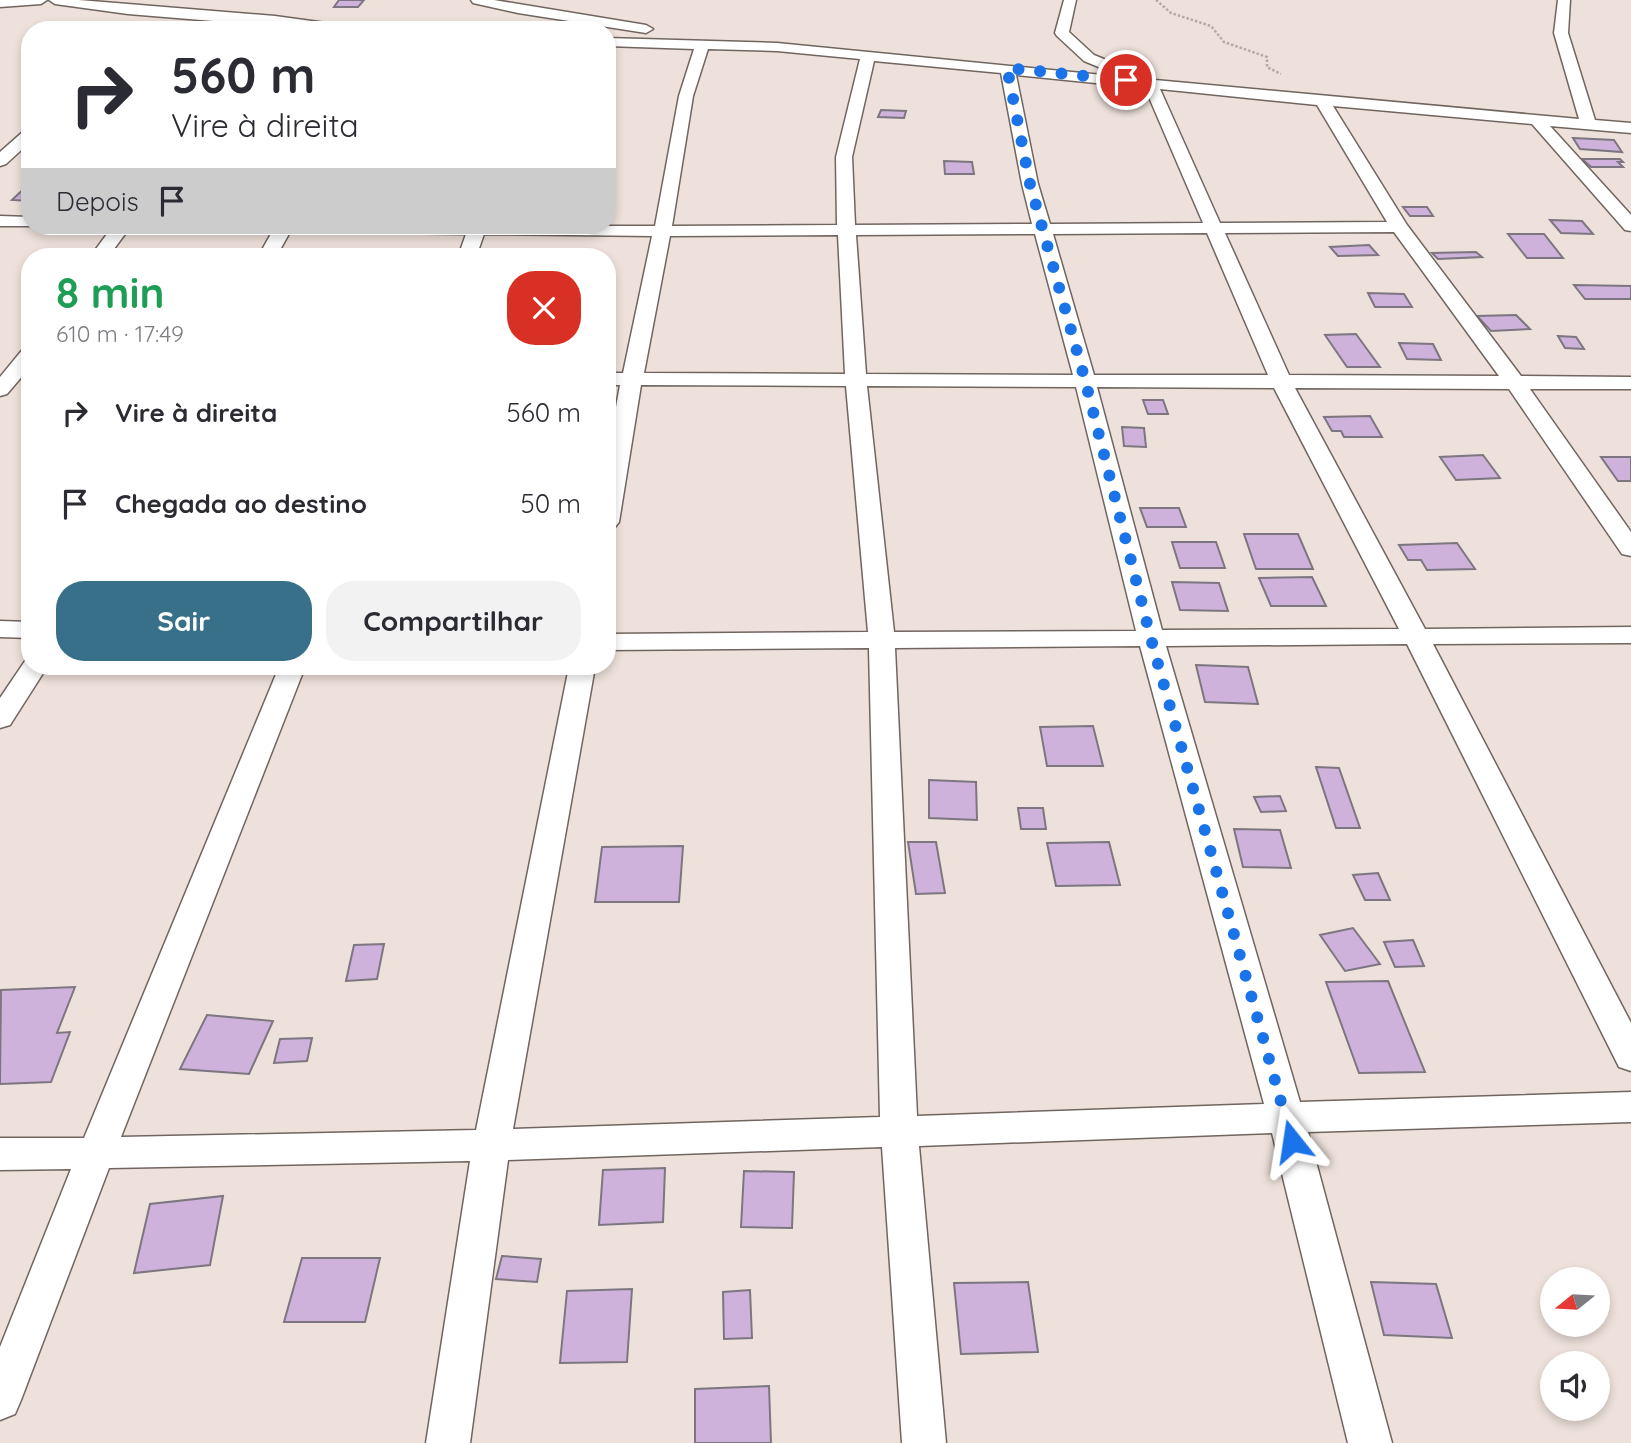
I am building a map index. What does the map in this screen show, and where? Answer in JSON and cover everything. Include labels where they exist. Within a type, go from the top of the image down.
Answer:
[{"type":"street","points":[[4,9],[23,1],[41,0]]},
{"type":"street","points":[[55,0],[94,7],[229,15],[270,21]]},
{"type":"street","points":[[477,0],[599,21]]},
{"type":"street","points":[[1070,0],[1062,33],[1077,50],[1089,58],[1150,83],[1282,383],[1416,636],[1631,1057]]},
{"type":"street","points":[[1563,0],[1561,33],[1588,124]]},
{"type":"street","points":[[148,21],[158,11]]},
{"type":"street","points":[[616,23],[868,57],[1631,128]]},
{"type":"street","points":[[616,43],[777,47]]},
{"type":"street","points":[[616,471],[686,96],[702,46]]},
{"type":"street","points":[[868,57],[844,157],[856,379],[882,640],[899,1132],[923,1443]]},
{"type":"street","points":[[1007,68],[1028,173],[1085,380],[1151,639],[1286,1116],[1370,1443]]},
{"type":"street","points":[[1322,101],[1399,227],[1515,383],[1631,549]]},
{"type":"street","points":[[1535,120],[1631,226]]},
{"type":"street","points":[[0,161],[21,141]]},
{"type":"street","points":[[0,221],[21,222]]},
{"type":"street","points":[[616,230],[1399,227]]},
{"type":"street","points":[[0,390],[19,365]]},
{"type":"street","points":[[616,379],[1631,383]]},
{"type":"street","points":[[0,629],[21,630]]},
{"type":"street","points":[[616,642],[1631,635]]},
{"type":"street","points":[[0,719],[29,675]]},
{"type":"street","points":[[0,1400],[96,1153],[289,675]]},
{"type":"street","points":[[448,1443],[491,1146],[580,675]]},
{"type":"street","points":[[0,1154],[491,1146],[1286,1116],[1631,1107]]},
{"type":"path","points":[[1156,0],[1171,13],[1211,26],[1224,42],[1267,57],[1267,67],[1284,75]]},
{"type":"building","points":[[339,0],[364,0],[358,7],[334,7]]},
{"type":"building","points":[[881,110],[906,111],[904,118],[878,117]]},
{"type":"building","points":[[1573,138],[1614,140],[1622,152],[1580,149]]},
{"type":"building","points":[[1582,159],[1620,159],[1623,162],[1618,162],[1623,167],[1591,167]]},
{"type":"building","points":[[944,161],[972,162],[974,174],[945,174]]},
{"type":"building","points":[[21,192],[21,200],[12,200]]},
{"type":"building","points":[[1403,207],[1427,207],[1433,216],[1410,216]]},
{"type":"building","points":[[1550,220],[1582,221],[1593,234],[1561,233]]},
{"type":"building","points":[[1508,234],[1544,234],[1563,258],[1527,258]]},
{"type":"building","points":[[1369,245],[1378,255],[1338,256],[1330,247]]},
{"type":"building","points":[[1476,252],[1482,257],[1438,259],[1432,253]]},
{"type":"building","points":[[1574,285],[1631,286],[1631,299],[1585,299]]},
{"type":"building","points":[[1368,293],[1404,294],[1412,307],[1375,307]]},
{"type":"building","points":[[1516,315],[1530,329],[1491,331],[1477,316]]},
{"type":"building","points":[[1356,334],[1380,367],[1347,367],[1325,335]]},
{"type":"building","points":[[1558,336],[1576,337],[1584,349],[1565,348]]},
{"type":"building","points":[[1399,343],[1433,344],[1441,360],[1407,359]]},
{"type":"building","points":[[1143,400],[1163,400],[1168,414],[1148,414]]},
{"type":"building","points":[[1370,416],[1382,437],[1344,437],[1341,431],[1332,431],[1324,417]]},
{"type":"building","points":[[1122,427],[1144,428],[1146,447],[1124,446]]},
{"type":"building","points":[[1483,455],[1500,478],[1456,480],[1440,457]]},
{"type":"building","points":[[1601,457],[1631,457],[1631,481],[1618,481]]},
{"type":"building","points":[[1140,508],[1179,508],[1186,527],[1147,527]]},
{"type":"building","points":[[1244,534],[1298,534],[1313,569],[1256,569]]},
{"type":"building","points":[[1172,542],[1216,542],[1225,568],[1180,568]]},
{"type":"building","points":[[1457,543],[1475,569],[1427,570],[1421,560],[1408,560],[1399,545]]},
{"type":"building","points":[[1312,577],[1326,606],[1271,606],[1259,578]]},
{"type":"building","points":[[1172,582],[1219,583],[1228,611],[1180,610]]},
{"type":"building","points":[[1196,665],[1248,667],[1258,704],[1205,702]]},
{"type":"building","points":[[1093,726],[1103,766],[1047,766],[1040,727]]},
{"type":"building","points":[[1316,767],[1339,768],[1360,828],[1336,828]]},
{"type":"building","points":[[929,780],[976,782],[977,820],[929,818]]},
{"type":"building","points":[[1280,796],[1286,811],[1261,812],[1254,797]]},
{"type":"building","points":[[1018,808],[1043,808],[1046,829],[1021,829]]},
{"type":"building","points":[[1234,829],[1280,830],[1291,868],[1243,867]]},
{"type":"building","points":[[908,842],[936,842],[945,893],[916,894]]},
{"type":"building","points":[[1109,842],[1120,885],[1056,886],[1047,843]]},
{"type":"building","points":[[683,846],[679,902],[595,902],[602,847]]},
{"type":"building","points":[[1378,873],[1390,900],[1365,900],[1353,875]]},
{"type":"building","points":[[1353,928],[1380,964],[1345,971],[1320,935]]},
{"type":"building","points":[[1413,940],[1424,966],[1395,967],[1384,942]]},
{"type":"building","points":[[384,944],[377,979],[346,981],[354,945]]},
{"type":"building","points":[[1388,981],[1425,1072],[1359,1073],[1326,982]]},
{"type":"building","points":[[75,987],[57,1033],[70,1032],[51,1082],[0,1084],[1,990]]},
{"type":"building","points":[[207,1015],[273,1021],[249,1074],[180,1069]]},
{"type":"building","points":[[312,1038],[307,1061],[274,1063],[280,1039]]},
{"type":"building","points":[[665,1168],[663,1222],[599,1225],[603,1170]]},
{"type":"building","points":[[744,1171],[794,1172],[792,1228],[741,1227]]},
{"type":"building","points":[[223,1196],[210,1265],[134,1273],[150,1204]]},
{"type":"building","points":[[502,1256],[541,1259],[537,1282],[496,1279]]},
{"type":"building","points":[[302,1258],[380,1258],[365,1322],[284,1322]]},
{"type":"building","points":[[1028,1282],[1038,1352],[961,1354],[954,1283]]},
{"type":"building","points":[[1371,1282],[1436,1284],[1452,1338],[1384,1335]]},
{"type":"building","points":[[632,1289],[627,1362],[560,1363],[567,1291]]},
{"type":"building","points":[[750,1290],[752,1338],[724,1339],[723,1292]]},
{"type":"building","points":[[769,1386],[771,1443],[695,1443],[695,1389]]},
{"type":"route","points":[[1126,80],[1007,68],[1030,184],[1085,380],[1151,639],[1292,1141]]}]
